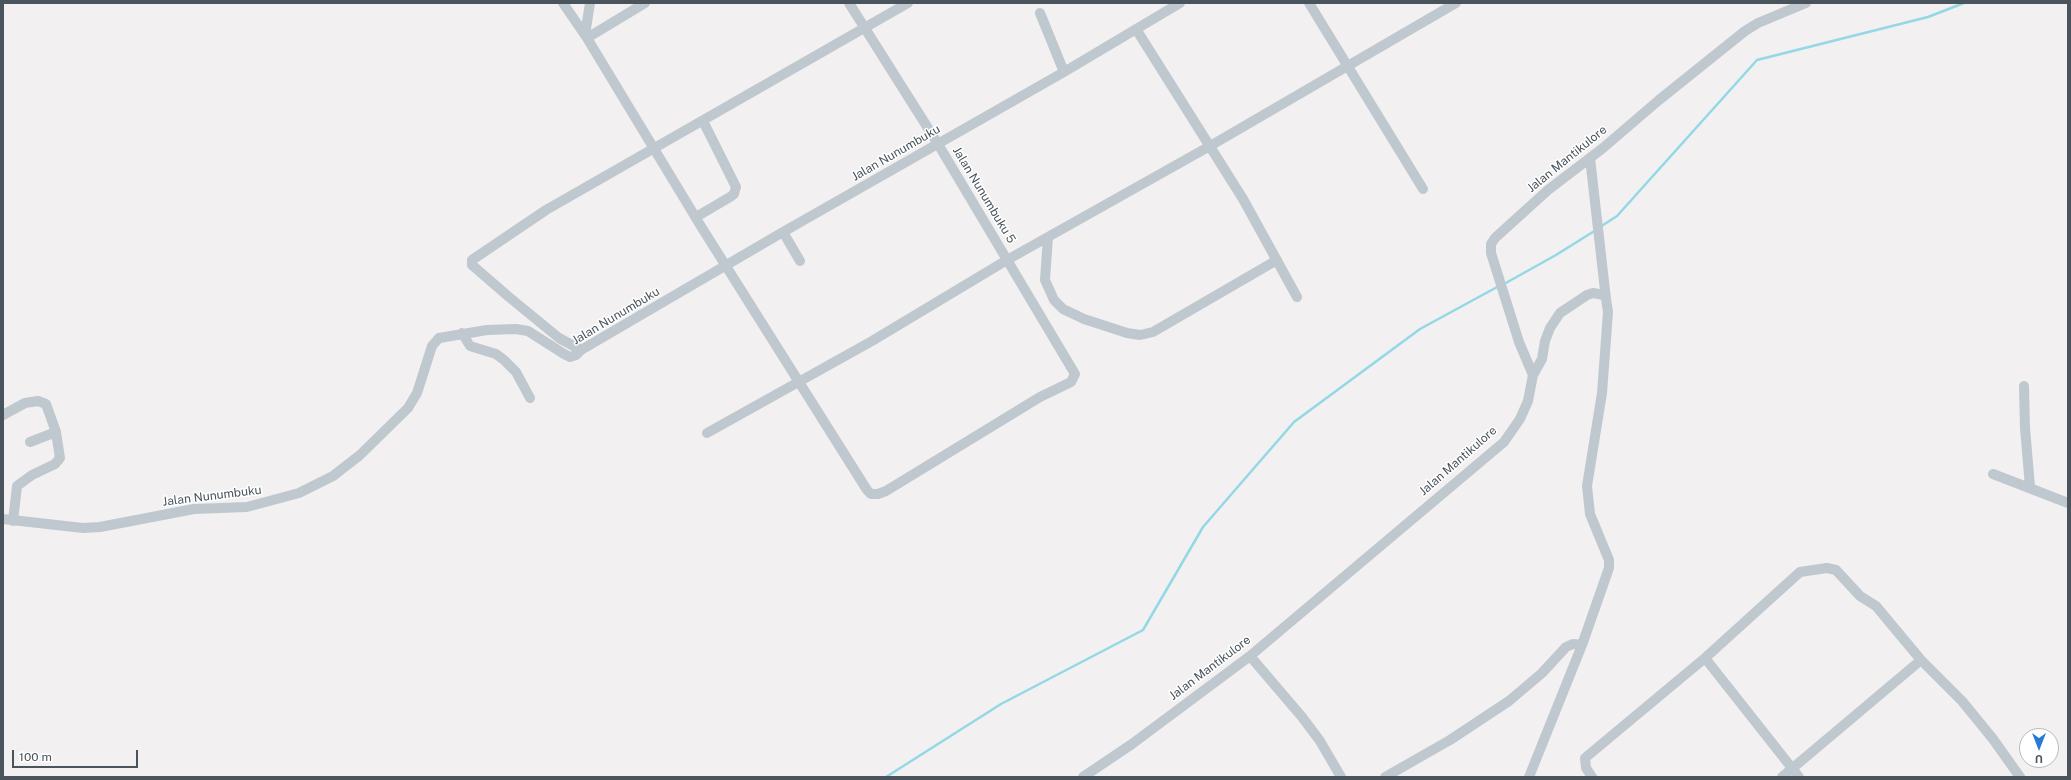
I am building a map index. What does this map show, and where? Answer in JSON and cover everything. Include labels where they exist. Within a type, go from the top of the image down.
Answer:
[{"type":"street","points":[[563,3],[586,36],[696,217],[800,381]]},
{"type":"street","points":[[586,36],[590,3]]},
{"type":"street","points":[[586,36],[645,3]]},
{"type":"street","name":"Jalan Nunumbuku 5","points":[[800,381],[867,490],[871,494],[878,494],[886,491],[1040,397],[1070,382],[1075,377],[1074,372],[1065,356],[938,144],[849,3]]},
{"type":"street","points":[[581,350],[559,338],[509,297],[472,264],[471,261],[546,210],[908,3]]},
{"type":"street","name":"Jalan Nunumbuku","points":[[8,520],[83,528],[100,527],[194,509],[247,507],[299,494],[333,476],[360,455],[408,408],[418,394],[429,355],[435,342],[442,337],[504,328],[516,329],[528,331],[555,349],[570,356],[576,355],[581,350],[783,232],[1064,72],[1180,3]]},
{"type":"street","points":[[1309,3],[1424,189]]},
{"type":"street","points":[[707,433],[878,337],[1007,260],[1210,146],[1456,3]]},
{"type":"street","name":"Jalan Mantikulore","points":[[1083,777],[1132,744],[1250,656],[1504,442],[1520,419],[1528,401],[1533,375],[1523,353],[1491,249],[1495,238],[1548,190],[1590,158],[1745,31],[1758,23],[1805,3]]},
{"type":"street","points":[[1040,12],[1064,72]]},
{"type":"street","points":[[1136,29],[1210,146],[1297,297]]},
{"type":"street","points":[[696,217],[734,194],[736,187],[703,121]]},
{"type":"street","points":[[1529,777],[1582,645],[1610,564],[1590,514],[1586,486],[1602,393],[1608,312],[1604,286],[1593,169],[1590,158]]},
{"type":"street","points":[[783,232],[800,261]]},
{"type":"street","points":[[1048,237],[1045,280],[1054,300],[1063,309],[1084,319],[1127,333],[1140,335],[1154,332],[1277,260]]},
{"type":"street","points":[[1533,375],[1542,359],[1545,341],[1550,328],[1560,313],[1579,299],[1593,293],[1604,295],[1606,299]]},
{"type":"street","points":[[462,333],[470,346],[496,354],[504,360],[516,372],[530,398]]},
{"type":"street","points":[[2024,386],[2025,428],[2030,487]]},
{"type":"street","points":[[3,415],[25,403],[38,401],[46,404],[56,432],[60,458],[58,462],[32,475],[17,486],[8,520]]},
{"type":"street","points":[[30,442],[56,432]]},
{"type":"street","points":[[1993,474],[2030,487],[2068,503]]},
{"type":"street","points":[[1592,777],[1586,768],[1585,758],[1705,658],[1796,574],[1808,570],[1827,568],[1836,570],[1860,596],[1876,606],[1921,660],[1962,701],[1993,739],[2020,777]]},
{"type":"street","points":[[1386,777],[1450,740],[1509,701],[1542,673],[1566,647],[1573,644],[1582,645]]},
{"type":"street","points":[[1250,656],[1302,717],[1320,741],[1341,777]]},
{"type":"street","points":[[1705,658],[1799,777]]},
{"type":"street","points":[[1782,777],[1921,660]]},
{"type":"waterway","points":[[1600,227],[1617,216],[1757,60],[1928,17],[1964,3]]},
{"type":"waterway","points":[[1504,284],[1556,255],[1596,230]]},
{"type":"waterway","points":[[886,777],[1001,704],[1143,630],[1203,527],[1294,422],[1420,329],[1499,286]]}]
